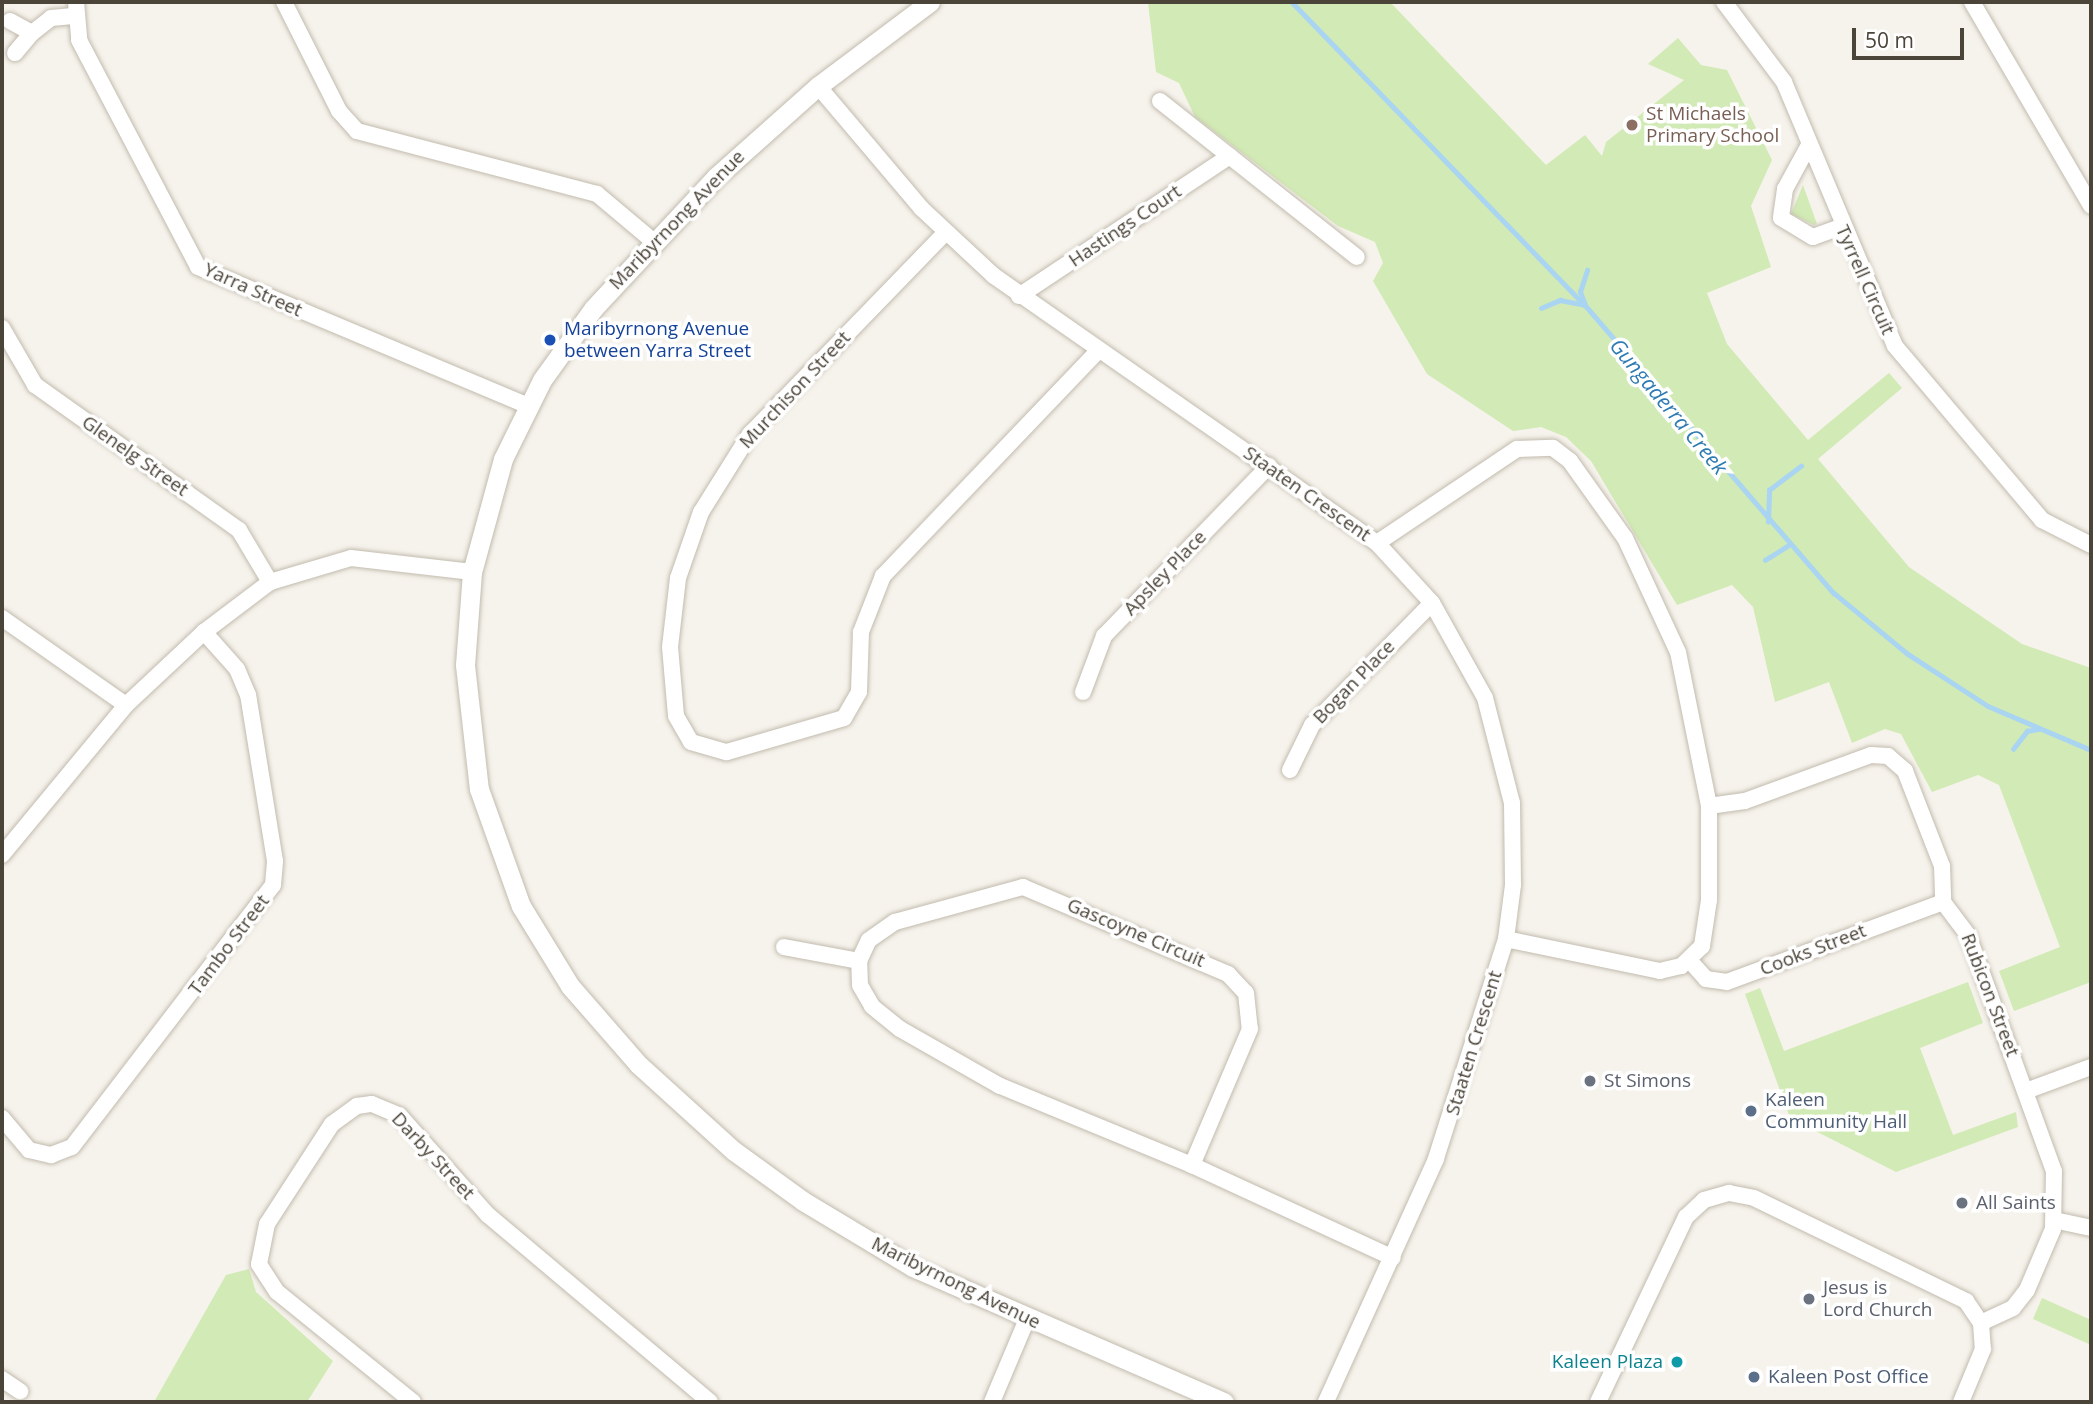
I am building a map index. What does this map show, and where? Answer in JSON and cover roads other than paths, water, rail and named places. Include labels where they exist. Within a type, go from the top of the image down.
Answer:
[{"type":"street","points":[[284,2],[339,111],[356,131],[597,194],[653,241]]},
{"type":"street","name":"Tyrrell Circuit","points":[[1724,2],[1776,68],[1841,227],[1895,346],[2042,520],[2091,545]]},
{"type":"street","points":[[1972,2],[2091,206]]},
{"type":"street","name":"Maribyrnong Avenue","points":[[923,3],[818,86],[653,241],[575,332],[528,406],[493,487],[472,572],[465,676],[479,789],[517,896],[570,986],[670,1095],[768,1177],[876,1246],[1027,1319],[1224,1402]]},
{"type":"street","name":"Yarra Street","points":[[15,52],[32,33],[51,18],[74,9],[79,40],[198,267],[528,406]]},
{"type":"street","points":[[10,21],[32,33]]},
{"type":"street","name":"Staaten Crescent","points":[[818,86],[946,232],[1019,296],[1377,543],[1432,603],[1474,673],[1502,749],[1515,858],[1506,939],[1455,1108],[1393,1258],[1326,1402]]},
{"type":"street","points":[[1160,101],[1357,257]]},
{"type":"street","points":[[1809,145],[1785,189],[1781,218],[1813,237],[1841,227]]},
{"type":"street","name":"Hastings Court","points":[[1019,296],[1230,156]]},
{"type":"street","name":"Murchison Street","points":[[946,232],[750,434],[701,512],[678,578],[670,647],[676,716],[691,742],[727,752],[844,718],[859,692],[861,632],[883,576],[1097,352]]},
{"type":"street","name":"Glenelg Street","points":[[2,328],[35,385],[239,530],[270,582]]},
{"type":"street","points":[[1377,543],[1517,449],[1545,446],[1565,456],[1625,538],[1667,622],[1695,712],[1709,806],[1706,932],[1690,961],[1652,970],[1506,939]]},
{"type":"street","name":"Apsley Place","points":[[1083,692],[1104,636],[1269,466]]},
{"type":"street","points":[[2,855],[126,705],[204,632],[270,582],[351,558],[472,572]]},
{"type":"street","name":"Bogan Place","points":[[1290,770],[1312,725],[1432,603]]},
{"type":"street","points":[[2,618],[126,705]]},
{"type":"street","name":"Tambo Street","points":[[2,1118],[29,1150],[51,1155],[72,1147],[273,886],[275,861],[248,695],[237,669],[204,632]]},
{"type":"street","points":[[1709,806],[1739,803],[1865,756],[1888,756],[1908,776],[1943,871],[1943,902]]},
{"type":"street","name":"Gascoyne Circuit","points":[[859,961],[869,940],[888,925],[1023,887],[1228,974],[1246,993],[1250,1029],[1192,1165]]},
{"type":"street","name":"Cooks Street","points":[[1690,961],[1706,979],[1727,982],[1943,902]]},
{"type":"street","name":"Rubicon Street","points":[[1943,902],[1968,935],[2053,1163],[2054,1220],[2024,1297],[1980,1322]]},
{"type":"street","points":[[784,947],[859,961],[867,1000],[924,1045],[1000,1086],[1192,1165],[1393,1258]]},
{"type":"street","points":[[2026,1091],[2091,1067]]},
{"type":"street","name":"Darby Street","points":[[412,1402],[277,1292],[259,1264],[267,1224],[332,1124],[357,1106],[387,1108],[400,1116],[488,1215],[710,1402]]},
{"type":"street","points":[[1598,1402],[1686,1217],[1721,1194],[1754,1198],[1952,1291],[1980,1322],[1982,1357],[1961,1402]]},
{"type":"street","points":[[2054,1220],[2091,1228]]},
{"type":"street","points":[[992,1402],[1027,1319]]},
{"type":"street","points":[[2,1379],[20,1391]]},
{"type":"waterway","name":"Gungaderra Creek","points":[[1292,2],[1585,305],[1834,593],[1908,654],[1988,706],[2091,750]]},
{"type":"waterway","name":"Gungaderra Creek","points":[[1541,308],[1560,300],[1585,305],[1580,292],[1587,270]]},
{"type":"waterway","points":[[1768,522],[1769,490],[1801,466]]},
{"type":"waterway","points":[[1765,560],[1787,546]]},
{"type":"waterway","points":[[2013,749],[2027,731],[2038,729]]},
{"type":"place","name":"St Michaels Primary School","points":[[1632,125]]},
{"type":"place","name":"Maribyrnong Avenue between Yarra Street","points":[[550,340]]},
{"type":"place","name":"St Simons","points":[[1590,1081]]},
{"type":"place","name":"Kaleen Community Hall","points":[[1751,1111]]},
{"type":"place","name":"All Saints","points":[[1962,1203]]},
{"type":"place","name":"Jesus is Lord Church","points":[[1809,1299]]},
{"type":"place","name":"Kaleen Plaza","points":[[1677,1362]]},
{"type":"place","name":"Kaleen Post Office","points":[[1754,1377]]}]
